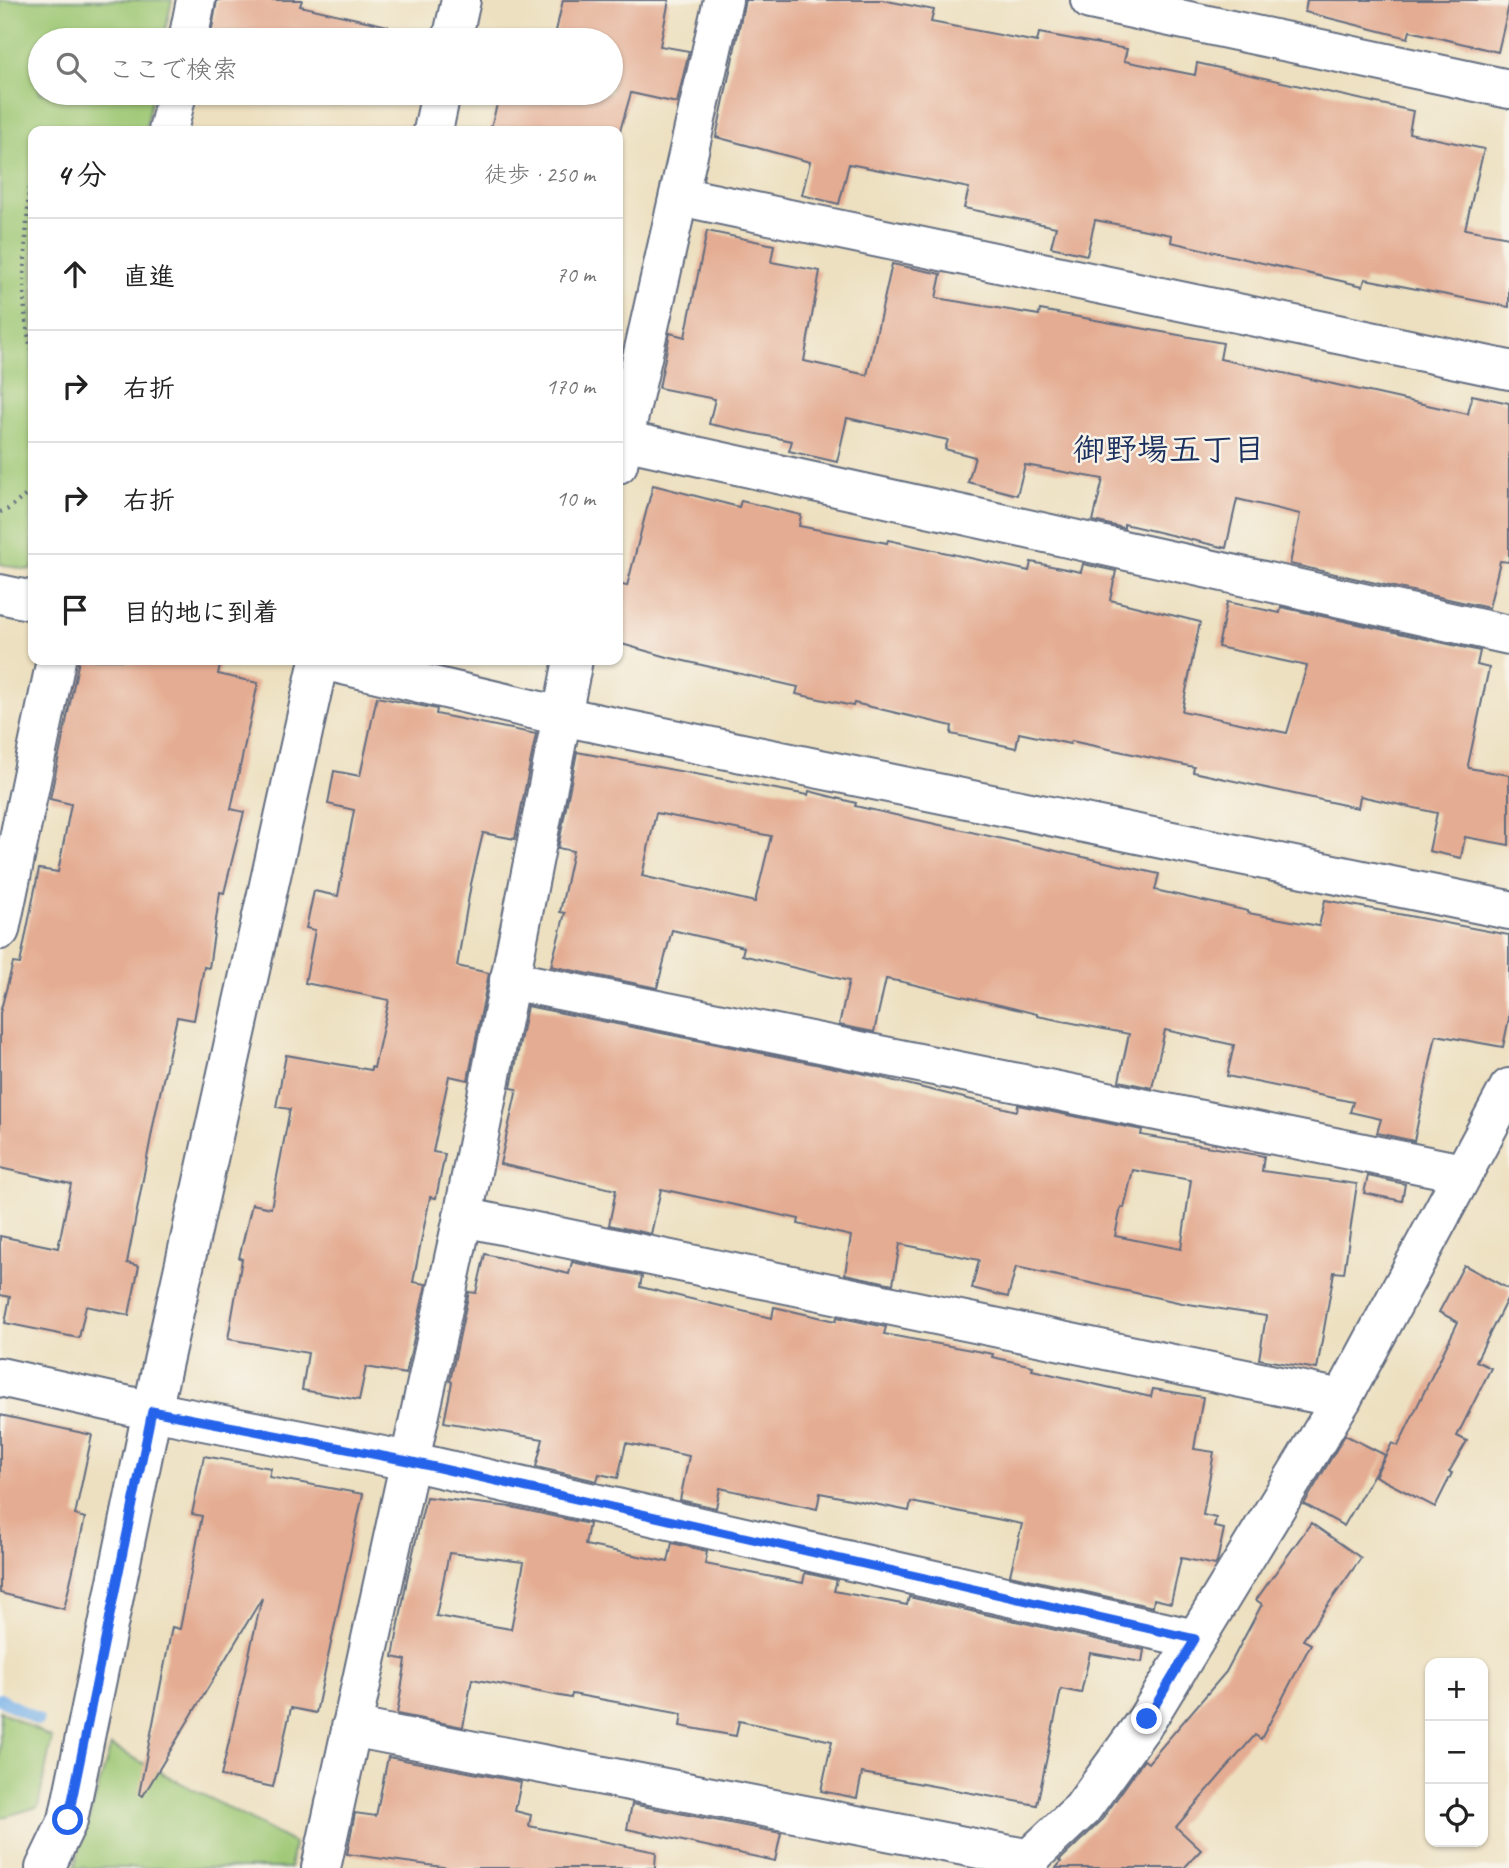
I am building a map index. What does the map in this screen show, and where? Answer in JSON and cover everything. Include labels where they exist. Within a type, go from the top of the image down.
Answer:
[{"type":"street","points":[[190,28],[196,0]]},
{"type":"street","points":[[455,28],[461,0]]},
{"type":"street","points":[[623,439],[723,0]]},
{"type":"street","points":[[1090,0],[1509,89]]},
{"type":"street","points":[[169,126],[174,105]]},
{"type":"street","points":[[434,126],[438,105]]},
{"type":"street","points":[[679,196],[1509,370]]},
{"type":"street","points":[[623,453],[1509,635]]},
{"type":"street","points":[[0,594],[28,600]]},
{"type":"street","points":[[0,930],[7,857],[55,665]]},
{"type":"street","points":[[45,1868],[68,1820],[152,1411],[320,665]]},
{"type":"street","points":[[342,665],[561,716],[1509,910]]},
{"type":"street","points":[[321,1868],[463,1217],[572,665]]},
{"type":"street","points":[[509,980],[1463,1173]]},
{"type":"street","points":[[351,1727],[1025,1863],[1082,1809],[1147,1719],[1342,1399],[1509,1088]]},
{"type":"street","points":[[463,1217],[1342,1399]]},
{"type":"street","points":[[0,1377],[152,1411],[408,1461],[1195,1639]]},
{"type":"path","points":[[28,218],[25,306],[28,337]]},
{"type":"path","points":[[0,512],[28,494]]},
{"type":"green space","points":[[0,0],[172,0],[166,28],[28,28],[28,105],[150,105],[146,126],[28,126],[28,570],[0,564]]},
{"type":"green space","points":[[0,1711],[52,1738],[38,1807],[0,1818]]},
{"type":"green space","points":[[111,1746],[294,1843],[290,1868],[74,1868]]},
{"type":"building","points":[[217,0],[302,0],[300,6],[388,26],[388,28],[212,28]]},
{"type":"building","points":[[563,0],[669,0],[660,46],[689,51],[677,103],[631,93],[621,126],[491,126],[497,105],[623,105],[623,28],[557,28]]},
{"type":"building","points":[[745,0],[882,0],[934,10],[931,22],[1037,42],[1039,33],[1127,49],[1124,61],[1195,75],[1197,63],[1413,111],[1409,133],[1484,149],[1465,229],[1509,237],[1509,307],[1365,279],[1363,286],[1171,242],[1172,235],[1095,220],[1087,255],[1051,247],[1056,227],[964,208],[969,188],[849,164],[839,204],[802,195],[810,162],[716,137]]},
{"type":"building","points":[[1307,0],[1509,0],[1509,5],[1498,52],[1410,31],[1408,38],[1305,12]]},
{"type":"building","points":[[707,231],[774,245],[771,262],[820,271],[804,361],[867,375],[892,264],[941,274],[936,298],[1039,315],[1040,310],[1223,343],[1220,359],[1468,414],[1472,395],[1509,403],[1509,562],[1500,561],[1489,608],[1290,564],[1300,514],[1237,499],[1226,548],[1124,524],[1124,528],[1093,521],[1103,479],[1025,465],[1017,495],[968,482],[975,457],[945,449],[948,440],[847,418],[837,462],[789,451],[792,441],[709,424],[715,399],[659,388],[670,333],[685,337]]},
{"type":"building","points":[[653,485],[739,507],[741,501],[801,515],[799,526],[887,543],[888,540],[1029,571],[1031,562],[1081,572],[1083,564],[1116,571],[1110,600],[1200,622],[1182,711],[1287,733],[1307,666],[1218,647],[1227,602],[1280,613],[1281,607],[1480,651],[1477,665],[1489,668],[1468,765],[1469,768],[1509,775],[1509,845],[1465,837],[1461,858],[1429,851],[1437,813],[1360,796],[1358,808],[1193,772],[1194,767],[1071,741],[1070,744],[1019,733],[1016,748],[951,734],[952,726],[854,703],[853,706],[796,694],[798,687],[623,644],[623,585],[627,586]]},
{"type":"building","points":[[78,665],[220,665],[218,674],[258,683],[231,809],[244,812],[224,893],[220,892],[209,968],[204,967],[194,1020],[177,1017],[155,1116],[127,1263],[139,1266],[129,1315],[86,1306],[79,1338],[5,1323],[10,1297],[0,1295],[0,1236],[58,1248],[71,1184],[0,1168],[0,1013],[13,963],[20,964],[39,869],[58,872],[71,804],[50,799]]},
{"type":"building","points":[[377,697],[437,709],[436,714],[536,734],[515,839],[483,833],[471,884],[457,966],[489,973],[468,1080],[449,1076],[433,1152],[445,1154],[436,1198],[430,1197],[413,1282],[426,1284],[406,1374],[366,1367],[359,1400],[302,1390],[308,1353],[228,1339],[242,1259],[239,1258],[252,1204],[271,1208],[290,1109],[276,1107],[286,1055],[371,1070],[371,1067],[374,1068],[389,1000],[305,983],[315,930],[306,928],[314,891],[338,896],[354,810],[328,804],[334,771],[360,776]]},
{"type":"building","points":[[577,752],[808,795],[809,791],[856,803],[855,806],[1159,874],[1155,890],[1248,913],[1319,926],[1325,900],[1509,935],[1509,1018],[1503,1047],[1436,1035],[1414,1141],[1377,1133],[1381,1119],[1350,1112],[1353,1102],[1227,1076],[1234,1045],[1165,1030],[1152,1088],[1119,1081],[1129,1034],[1037,1016],[903,982],[886,979],[874,1032],[839,1025],[849,981],[742,955],[744,947],[672,930],[657,988],[551,966],[565,913],[560,912],[573,851],[558,848]],"holes":[[[656,813],[771,836],[755,902],[642,876]]]},
{"type":"building","points":[[527,1006],[870,1075],[1017,1111],[1018,1105],[1142,1130],[1141,1135],[1264,1156],[1262,1171],[1357,1184],[1344,1273],[1334,1272],[1317,1369],[1259,1359],[1266,1316],[1182,1303],[1016,1267],[1008,1297],[972,1288],[979,1260],[900,1244],[893,1284],[845,1274],[851,1236],[798,1224],[799,1219],[661,1189],[651,1234],[609,1225],[616,1190],[500,1164],[517,1089],[511,1088]],"holes":[[[1133,1170],[1191,1180],[1181,1249],[1115,1236]]]},
{"type":"building","points":[[1368,1176],[1405,1184],[1402,1201],[1364,1193]]},
{"type":"building","points":[[485,1254],[569,1274],[572,1262],[642,1276],[640,1287],[772,1318],[774,1307],[836,1321],[837,1317],[886,1327],[884,1334],[993,1354],[992,1357],[1033,1366],[1032,1370],[1151,1397],[1153,1389],[1203,1397],[1194,1449],[1214,1452],[1203,1515],[1216,1518],[1214,1527],[1224,1529],[1217,1562],[1215,1565],[1181,1558],[1171,1603],[1154,1599],[1153,1607],[1010,1575],[1022,1524],[911,1502],[909,1511],[820,1493],[817,1509],[720,1488],[716,1508],[680,1500],[689,1456],[626,1443],[618,1478],[599,1474],[597,1481],[536,1467],[543,1439],[444,1422],[469,1292],[476,1293]]},
{"type":"building","points":[[1464,1265],[1509,1289],[1509,1295],[1476,1361],[1491,1368],[1457,1436],[1467,1441],[1449,1472],[1452,1473],[1435,1507],[1375,1476],[1392,1443],[1398,1446],[1458,1322],[1439,1312]]},
{"type":"building","points":[[0,1415],[92,1435],[75,1515],[85,1518],[64,1609],[0,1593]]},
{"type":"building","points":[[1345,1435],[1385,1455],[1344,1526],[1304,1504]]},
{"type":"building","points":[[204,1456],[271,1468],[269,1477],[363,1494],[316,1713],[291,1708],[273,1787],[221,1776],[262,1598],[143,1796],[139,1794],[172,1627],[180,1629],[202,1516],[192,1514]]},
{"type":"building","points":[[426,1497],[511,1507],[589,1524],[585,1545],[668,1562],[672,1543],[707,1551],[705,1564],[803,1583],[805,1573],[837,1580],[834,1591],[907,1605],[909,1597],[1144,1650],[1142,1662],[1090,1653],[1081,1693],[1061,1689],[1037,1805],[862,1773],[857,1798],[821,1791],[832,1741],[739,1721],[736,1736],[680,1726],[682,1714],[572,1694],[571,1698],[472,1679],[463,1727],[397,1714],[406,1660],[393,1657]],"holes":[[[449,1553],[524,1562],[511,1629],[436,1616]]]},
{"type":"building","points":[[1311,1523],[1361,1558],[1303,1640],[1311,1644],[1261,1739],[1255,1735],[1176,1827],[1201,1850],[1184,1868],[1056,1868],[1061,1862],[1059,1861],[1100,1822],[1144,1760],[1148,1763],[1226,1672],[1262,1604],[1256,1600]]},
{"type":"building","points":[[388,1757],[521,1782],[515,1811],[531,1815],[529,1826],[656,1852],[655,1868],[450,1868],[347,1854],[355,1813],[376,1816]]},
{"type":"building","points":[[632,1804],[781,1833],[775,1861],[627,1829]]},
{"type":"waterway","points":[[0,1699],[38,1720]]},
{"type":"district","name":"御野場五丁目","points":[[1169,449]]},
{"type":"route","points":[[68,1820],[152,1411],[408,1461],[1195,1639],[1147,1719]]}]
